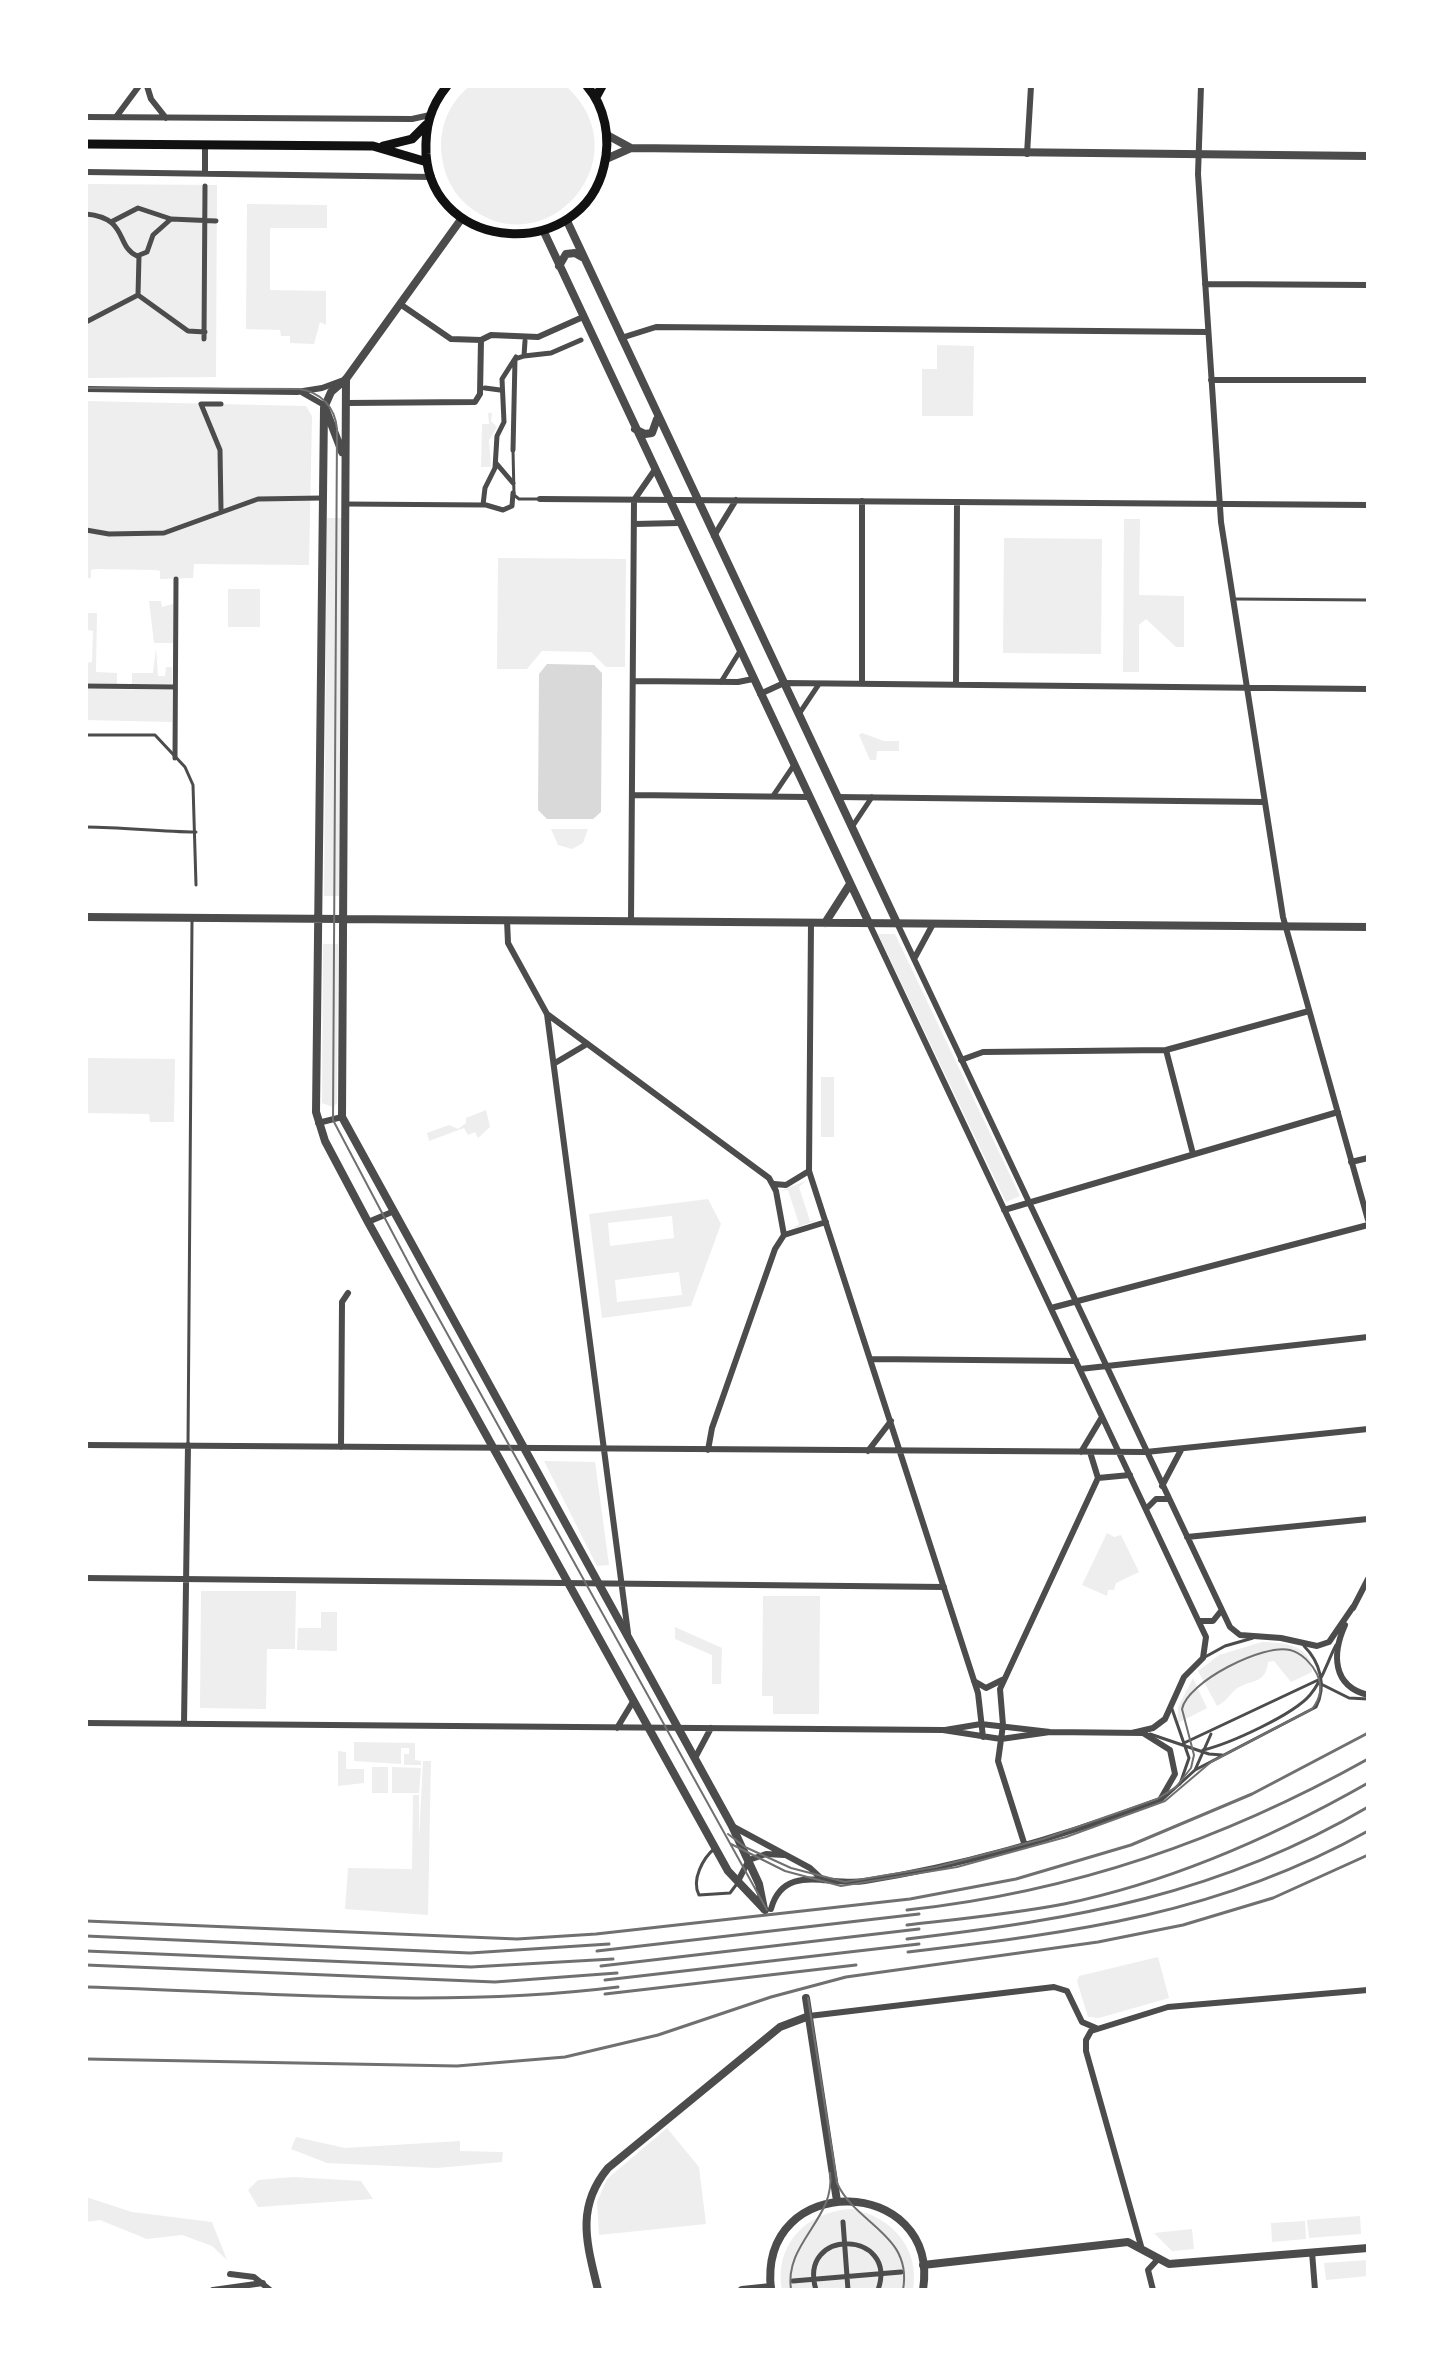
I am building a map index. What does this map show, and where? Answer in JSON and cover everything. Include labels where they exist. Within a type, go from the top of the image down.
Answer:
[{"type":"main road","points":[[86,144],[380,147],[412,139],[428,120],[447,86]]},
{"type":"main road","points":[[428,120],[427,162],[432,177],[442,197],[462,218],[493,233],[527,235],[544,232],[567,221],[593,194],[606,159],[607,135],[595,93],[587,86]]},
{"type":"main road","points":[[595,93],[602,86]]},
{"type":"main road","points":[[380,147],[427,162]]},
{"type":"street","points":[[116,117],[139,86]]},
{"type":"street","points":[[147,86],[151,99],[166,118]]},
{"type":"street","points":[[1027,154],[1031,86]]},
{"type":"street","points":[[1051,1308],[1368,1222],[1285,927],[1218,503],[1197,154],[1201,86]]},
{"type":"street","points":[[86,117],[428,120]]},
{"type":"street","points":[[607,135],[631,148]]},
{"type":"street","points":[[205,145],[205,173]]},
{"type":"street","points":[[606,159],[631,148],[1368,156]]},
{"type":"street","points":[[86,172],[432,177]]},
{"type":"street","points":[[138,295],[188,331],[204,336],[205,186]]},
{"type":"street","points":[[111,222],[138,208],[171,219],[216,221]]},
{"type":"street","points":[[86,214],[111,222],[122,234],[130,253],[139,256]]},
{"type":"street","points":[[346,379],[342,1117],[732,1826],[749,1860],[765,1910],[738,1881],[715,1848],[368,1222],[318,1124],[315,1102],[324,405],[462,218]]},
{"type":"street","points":[[139,256],[148,250],[157,228],[171,219]]},
{"type":"street","points":[[567,221],[1221,1611],[1233,1632],[1253,1638],[1281,1638],[1304,1646],[1329,1642],[1353,1607]]},
{"type":"street","points":[[544,232],[634,429],[1206,1637],[1203,1658],[1181,1682],[1172,1709],[1157,1726],[1132,1733]]},
{"type":"street","points":[[560,267],[566,254],[575,253],[582,257]]},
{"type":"street","points":[[138,295],[139,256]]},
{"type":"street","points":[[205,269],[216,269]]},
{"type":"street","points":[[1205,284],[1368,285]]},
{"type":"street","points":[[86,322],[138,295]]},
{"type":"street","points":[[400,304],[446,338],[481,340],[491,335],[541,337],[583,317]]},
{"type":"street","points":[[205,310],[216,310]]},
{"type":"street","points":[[621,338],[653,327],[1208,332]]},
{"type":"street","points":[[563,348],[567,337]]},
{"type":"street","points":[[297,392],[324,405],[477,401],[481,388],[481,340]]},
{"type":"street","points":[[483,505],[485,488],[496,462],[495,443],[504,420],[500,390],[504,373],[516,357],[563,348],[581,340]]},
{"type":"street","points":[[524,356],[525,341]]},
{"type":"street","points":[[513,450],[516,357]]},
{"type":"street","points":[[86,389],[297,392],[322,388],[346,379]]},
{"type":"street","points":[[1211,380],[1368,380]]},
{"type":"street","points":[[485,388],[500,390]]},
{"type":"street","points":[[324,405],[332,418],[345,460]]},
{"type":"street","points":[[207,414],[220,450],[221,510]]},
{"type":"street","points":[[634,429],[652,433],[658,425],[657,416]]},
{"type":"street","points":[[504,420],[514,420]]},
{"type":"street","points":[[496,462],[513,483]]},
{"type":"street","points":[[631,921],[634,500],[654,471]]},
{"type":"street","points":[[223,487],[232,485]]},
{"type":"street","points":[[345,504],[483,505],[503,510],[511,507],[516,500],[513,493]]},
{"type":"street","points":[[86,530],[109,534],[164,533],[258,499],[322,498]]},
{"type":"street","points":[[540,499],[1368,505]]},
{"type":"street","points":[[714,536],[736,500]]},
{"type":"street","points":[[862,501],[862,684]]},
{"type":"street","points":[[956,685],[957,502]]},
{"type":"street","points":[[634,524],[679,523]]},
{"type":"street","points":[[175,758],[176,579]]},
{"type":"street","points":[[721,682],[740,651]]},
{"type":"street","points":[[633,681],[721,682],[753,679]]},
{"type":"street","points":[[760,694],[784,683],[1368,689]]},
{"type":"street","points":[[798,714],[819,684]]},
{"type":"street","points":[[86,686],[175,687]]},
{"type":"street","points":[[773,796],[794,765]]},
{"type":"street","points":[[632,795],[808,797]]},
{"type":"street","points":[[837,797],[1264,802]]},
{"type":"street","points":[[852,827],[872,797]]},
{"type":"street","points":[[825,923],[850,884]]},
{"type":"street","points":[[86,917],[1368,927]]},
{"type":"street","points":[[507,920],[508,943],[547,1014],[629,1638]]},
{"type":"street","points":[[811,923],[809,1171],[980,1700],[983,1737]]},
{"type":"street","points":[[914,959],[933,924]]},
{"type":"street","points":[[961,1060],[983,1052],[1166,1050],[1309,1011]]},
{"type":"street","points":[[547,1014],[774,1184],[786,1185],[809,1171]]},
{"type":"street","points":[[555,1063],[587,1044]]},
{"type":"street","points":[[1166,1050],[1193,1154]]},
{"type":"street","points":[[1004,1210],[1338,1112]]},
{"type":"street","points":[[318,1124],[342,1117]]},
{"type":"street","points":[[1351,1162],[1368,1158]]},
{"type":"street","points":[[774,1184],[784,1235]]},
{"type":"street","points":[[368,1222],[392,1212]]},
{"type":"street","points":[[708,1450],[717,1413],[775,1249],[784,1235],[826,1222]]},
{"type":"street","points":[[341,1447],[342,1302],[348,1293]]},
{"type":"street","points":[[1080,1369],[1368,1337]]},
{"type":"street","points":[[871,1359],[1076,1361]]},
{"type":"street","points":[[1081,1452],[1102,1417]]},
{"type":"street","points":[[868,1451],[891,1421]]},
{"type":"street","points":[[86,1445],[1146,1452],[1368,1429]]},
{"type":"street","points":[[184,1724],[188,1445]]},
{"type":"street","points":[[1162,1486],[1181,1450]]},
{"type":"street","points":[[1025,1846],[999,1765],[1003,1725],[999,1695],[1098,1478],[1090,1452]]},
{"type":"street","points":[[1098,1478],[1130,1475]]},
{"type":"street","points":[[1146,1509],[1156,1499],[1168,1499]]},
{"type":"street","points":[[1187,1537],[1368,1519]]},
{"type":"street","points":[[86,1578],[944,1587]]},
{"type":"street","points":[[1367,1698],[1351,1689],[1340,1676],[1337,1641],[1368,1579]]},
{"type":"street","points":[[1199,1621],[1213,1621],[1221,1611]]},
{"type":"street","points":[[974,1681],[990,1687],[1004,1679]]},
{"type":"street","points":[[617,1728],[634,1700]]},
{"type":"street","points":[[86,1723],[943,1730],[1001,1739],[1050,1732]]},
{"type":"street","points":[[771,1909],[778,1892],[789,1883],[801,1879],[850,1884],[905,1875],[1025,1846],[1160,1800],[1174,1778],[1174,1760],[1164,1745],[1143,1733],[1050,1732],[981,1724],[943,1730]]},
{"type":"street","points":[[695,1758],[711,1728]]},
{"type":"street","points":[[732,1826],[814,1870],[823,1880]]},
{"type":"street","points":[[738,1881],[749,1860],[771,1854],[787,1855]]},
{"type":"street","points":[[598,2290],[584,2228],[589,2197],[598,2181],[608,2168],[780,2027],[809,2016],[1054,1987],[1069,1994],[1082,2022],[1096,2028]]},
{"type":"street","points":[[1141,2246],[1086,2051],[1086,2040],[1096,2028],[1168,2007],[1368,1990]]},
{"type":"street","points":[[806,1998],[837,2201]]},
{"type":"street","points":[[742,2290],[771,2288],[772,2261],[788,2228],[806,2212],[837,2201],[868,2203],[897,2218],[912,2235],[923,2265],[923,2290]]},
{"type":"street","points":[[843,2222],[848,2290]]},
{"type":"street","points":[[923,2265],[1128,2242],[1174,2264],[1368,2248]]},
{"type":"street","points":[[816,2290],[814,2279],[822,2255],[845,2243],[869,2251],[881,2274],[878,2290]]},
{"type":"street","points":[[1312,2252],[1315,2290]]},
{"type":"street","points":[[1153,2290],[1148,2270],[1159,2258]]},
{"type":"street","points":[[793,2281],[901,2272]]},
{"type":"street","points":[[230,2274],[251,2276],[270,2290]]},
{"type":"street","points":[[213,2290],[263,2283]]},
{"type":"lane","points":[[513,450],[513,493]]},
{"type":"lane","points":[[516,500],[540,499]]},
{"type":"lane","points":[[1233,599],[1368,600]]},
{"type":"lane","points":[[86,735],[152,734],[161,739],[185,767],[193,785],[196,885]]},
{"type":"lane","points":[[86,827],[148,827],[159,832],[196,832]]},
{"type":"lane","points":[[188,1445],[192,918]]},
{"type":"lane","points":[[1203,1658],[1225,1646],[1253,1638]]},
{"type":"lane","points":[[1203,1750],[1297,1706],[1321,1681],[1337,1641]]},
{"type":"lane","points":[[1195,1770],[1311,1712],[1320,1699],[1321,1681],[1319,1671],[1304,1646]]},
{"type":"lane","points":[[1321,1681],[1343,1697],[1367,1698]]},
{"type":"lane","points":[[1184,1743],[1321,1681]]},
{"type":"lane","points":[[1172,1709],[1189,1761],[1178,1789]]},
{"type":"lane","points":[[1160,1800],[1178,1789],[1195,1770],[1214,1731]]},
{"type":"lane","points":[[1143,1733],[1226,1754]]},
{"type":"lane","points":[[715,1848],[695,1880],[699,1895],[730,1893],[738,1881]]},
{"type":"shaded area","points":[[470,86],[566,86],[588,114],[595,144],[590,172],[575,197],[553,215],[526,224],[497,222],[467,205],[453,189],[443,164],[443,127],[450,109]]},
{"type":"shaded area","points":[[86,184],[217,185],[216,377],[86,378]]},
{"type":"shaded area","points":[[247,204],[327,205],[327,228],[270,228],[270,290],[326,291],[326,325],[320,322],[314,344],[290,343],[290,336],[281,336],[280,330],[246,329]]},
{"type":"shaded area","points":[[937,345],[974,346],[973,416],[922,416],[922,369],[937,369]]},
{"type":"shaded area","points":[[86,401],[306,406],[312,416],[309,565],[194,564],[193,578],[160,579],[160,571],[156,570],[95,569],[91,570],[91,578],[86,578]]},
{"type":"shaded area","points":[[488,413],[492,413],[491,421],[497,427],[489,440],[491,467],[481,467],[482,424],[489,424]]},
{"type":"shaded area","points":[[327,518],[342,518],[339,896],[324,896]]},
{"type":"shaded area","points":[[1124,519],[1140,519],[1139,595],[1184,596],[1184,647],[1176,647],[1146,619],[1139,625],[1139,672],[1123,672]]},
{"type":"shaded area","points":[[1004,538],[1102,539],[1101,654],[1003,653]]},
{"type":"shaded area","points":[[498,558],[626,559],[625,667],[606,667],[591,652],[542,651],[527,669],[497,669]]},
{"type":"shaded area","points":[[228,589],[260,589],[260,627],[228,627]]},
{"type":"shaded area","points":[[149,601],[161,601],[162,607],[173,604],[173,643],[154,643]]},
{"type":"shaded area","points":[[86,613],[97,613],[96,672],[117,673],[117,684],[86,683],[86,663],[92,662],[93,631],[86,630]]},
{"type":"shaded area","points":[[156,648],[158,676],[165,676],[166,667],[172,667],[172,684],[132,684],[132,673],[153,673]]},
{"type":"shaded area","points":[[547,664],[594,665],[602,673],[601,812],[593,819],[547,819],[538,810],[539,674]]},
{"type":"shaded area","points":[[86,689],[172,690],[172,722],[86,720]]},
{"type":"shaded area","points":[[862,733],[884,741],[899,741],[899,751],[877,751],[876,760],[870,760],[859,735]]},
{"type":"shaded area","points":[[551,829],[588,829],[583,843],[572,849],[558,845]]},
{"type":"shaded area","points":[[878,934],[895,934],[1020,1196],[1006,1202]]},
{"type":"shaded area","points":[[323,944],[338,944],[337,1103],[333,1107],[322,1103]]},
{"type":"shaded area","points":[[86,1058],[175,1059],[174,1122],[150,1122],[149,1114],[86,1113]]},
{"type":"shaded area","points":[[821,1077],[834,1077],[834,1137],[821,1137]]},
{"type":"shaded area","points":[[486,1110],[490,1127],[478,1138],[475,1132],[468,1135],[464,1128],[429,1141],[427,1133],[449,1125],[458,1129],[466,1123],[466,1118]]},
{"type":"shaded area","points":[[806,1181],[799,1187],[810,1221],[818,1220],[792,1229],[799,1224],[788,1190],[780,1191]]},
{"type":"shaded area","points":[[708,1199],[721,1224],[691,1306],[602,1318],[589,1214]],"holes":[[[672,1216],[674,1238],[610,1246],[608,1223]],[[679,1272],[682,1295],[617,1302],[615,1280]]]},
{"type":"shaded area","points":[[544,1461],[595,1462],[609,1565],[597,1566]]},
{"type":"shaded area","points":[[1107,1533],[1114,1537],[1121,1535],[1139,1572],[1116,1583],[1114,1590],[1108,1590],[1107,1596],[1082,1585]]},
{"type":"shaded area","points":[[201,1591],[296,1591],[295,1649],[267,1649],[266,1709],[200,1708]]},
{"type":"shaded area","points":[[763,1596],[820,1596],[819,1714],[773,1714],[773,1696],[762,1696]]},
{"type":"shaded area","points":[[321,1612],[337,1612],[337,1651],[297,1650],[298,1628],[321,1628]]},
{"type":"shaded area","points":[[675,1627],[722,1648],[721,1684],[712,1684],[712,1655],[675,1639]]},
{"type":"shaded area","points":[[1262,1642],[1287,1644],[1302,1651],[1311,1663],[1312,1672],[1291,1682],[1274,1661],[1268,1662],[1261,1678],[1236,1689],[1217,1706],[1198,1671],[1219,1655]]},
{"type":"shaded area","points":[[1193,1678],[1207,1708],[1178,1723],[1178,1707]]},
{"type":"shaded area","points":[[354,1742],[415,1743],[415,1760],[421,1761],[421,1765],[404,1765],[404,1754],[409,1754],[409,1748],[401,1748],[401,1764],[354,1761]]},
{"type":"shaded area","points":[[338,1751],[346,1752],[346,1769],[364,1769],[364,1783],[338,1786]]},
{"type":"shaded area","points":[[423,1761],[431,1761],[428,1915],[345,1909],[348,1868],[412,1869],[413,1795],[419,1795],[419,1839]]},
{"type":"shaded area","points":[[372,1767],[388,1767],[388,1793],[372,1793]]},
{"type":"shaded area","points":[[392,1767],[421,1768],[419,1793],[392,1793]]},
{"type":"shaded area","points":[[1158,1957],[1169,1998],[1099,2018],[1088,2017],[1077,1981],[1079,1976]]},
{"type":"shaded area","points":[[667,2128],[699,2167],[706,2224],[599,2235],[597,2202],[607,2179]]},
{"type":"shaded area","points":[[296,2137],[345,2148],[460,2141],[460,2151],[503,2152],[502,2162],[437,2168],[327,2163],[291,2149]]},
{"type":"shaded area","points":[[293,2177],[361,2181],[373,2199],[258,2207],[248,2190],[258,2180]]},
{"type":"shaded area","points":[[86,2197],[132,2212],[212,2222],[227,2260],[212,2246],[182,2235],[147,2239],[100,2220],[86,2222]]},
{"type":"shaded area","points":[[852,2209],[879,2219],[900,2237],[912,2261],[913,2290],[782,2290],[783,2258],[798,2233],[821,2216]]},
{"type":"shaded area","points":[[1360,2216],[1361,2234],[1309,2238],[1307,2220]]},
{"type":"shaded area","points":[[1305,2221],[1306,2239],[1272,2242],[1271,2223]]},
{"type":"shaded area","points":[[1192,2229],[1194,2249],[1172,2251],[1154,2233]]},
{"type":"shaded area","points":[[1368,2260],[1368,2276],[1326,2280],[1324,2263]]},
{"type":"tram line","points":[[86,388],[299,389],[314,393],[330,407],[337,429],[333,1120],[418,1281],[767,1910]]},
{"type":"tram line","points":[[728,1834],[745,1847],[791,1868],[845,1882],[936,1867],[1043,1839],[1157,1799],[1176,1787],[1191,1768],[1194,1755],[1182,1709],[1197,1687],[1228,1667],[1263,1652],[1290,1650],[1306,1659],[1319,1679],[1320,1693],[1312,1709],[1211,1762],[1165,1801],[1066,1837],[957,1867],[841,1886],[785,1871],[731,1844]]},
{"type":"tram line","points":[[808,1998],[837,2183],[857,2210],[892,2243],[904,2271],[903,2290]]},
{"type":"tram line","points":[[791,2290],[795,2258],[825,2204],[830,2189],[830,2173]]},
{"type":"railway","points":[[86,1921],[517,1939],[596,1934],[910,1899],[1016,1879],[1131,1845],[1252,1794],[1368,1733]]},
{"type":"railway","points":[[907,1910],[1029,1890],[1145,1858],[1258,1814],[1368,1759]]},
{"type":"railway","points":[[907,1925],[1044,1908],[1143,1883],[1220,1856],[1295,1822],[1368,1783]]},
{"type":"railway","points":[[907,1939],[1088,1912],[1201,1882],[1257,1862],[1368,1807]]},
{"type":"railway","points":[[908,1952],[1030,1936],[1144,1916],[1256,1883],[1368,1831]]},
{"type":"railway","points":[[86,2059],[457,2066],[565,2057],[658,2035],[771,1997],[846,1977],[1098,1942],[1183,1925],[1273,1898],[1368,1855]]},
{"type":"railway","points":[[597,1951],[919,1914]]},
{"type":"railway","points":[[601,1966],[919,1929]]},
{"type":"railway","points":[[86,1936],[470,1953],[609,1944]]},
{"type":"railway","points":[[605,1980],[919,1944]]},
{"type":"railway","points":[[86,1951],[471,1967],[613,1959]]},
{"type":"railway","points":[[86,1965],[495,1982],[617,1973]]},
{"type":"railway","points":[[605,1994],[856,1965]]},
{"type":"railway","points":[[86,1987],[419,1998],[552,1994],[618,1987]]}]
